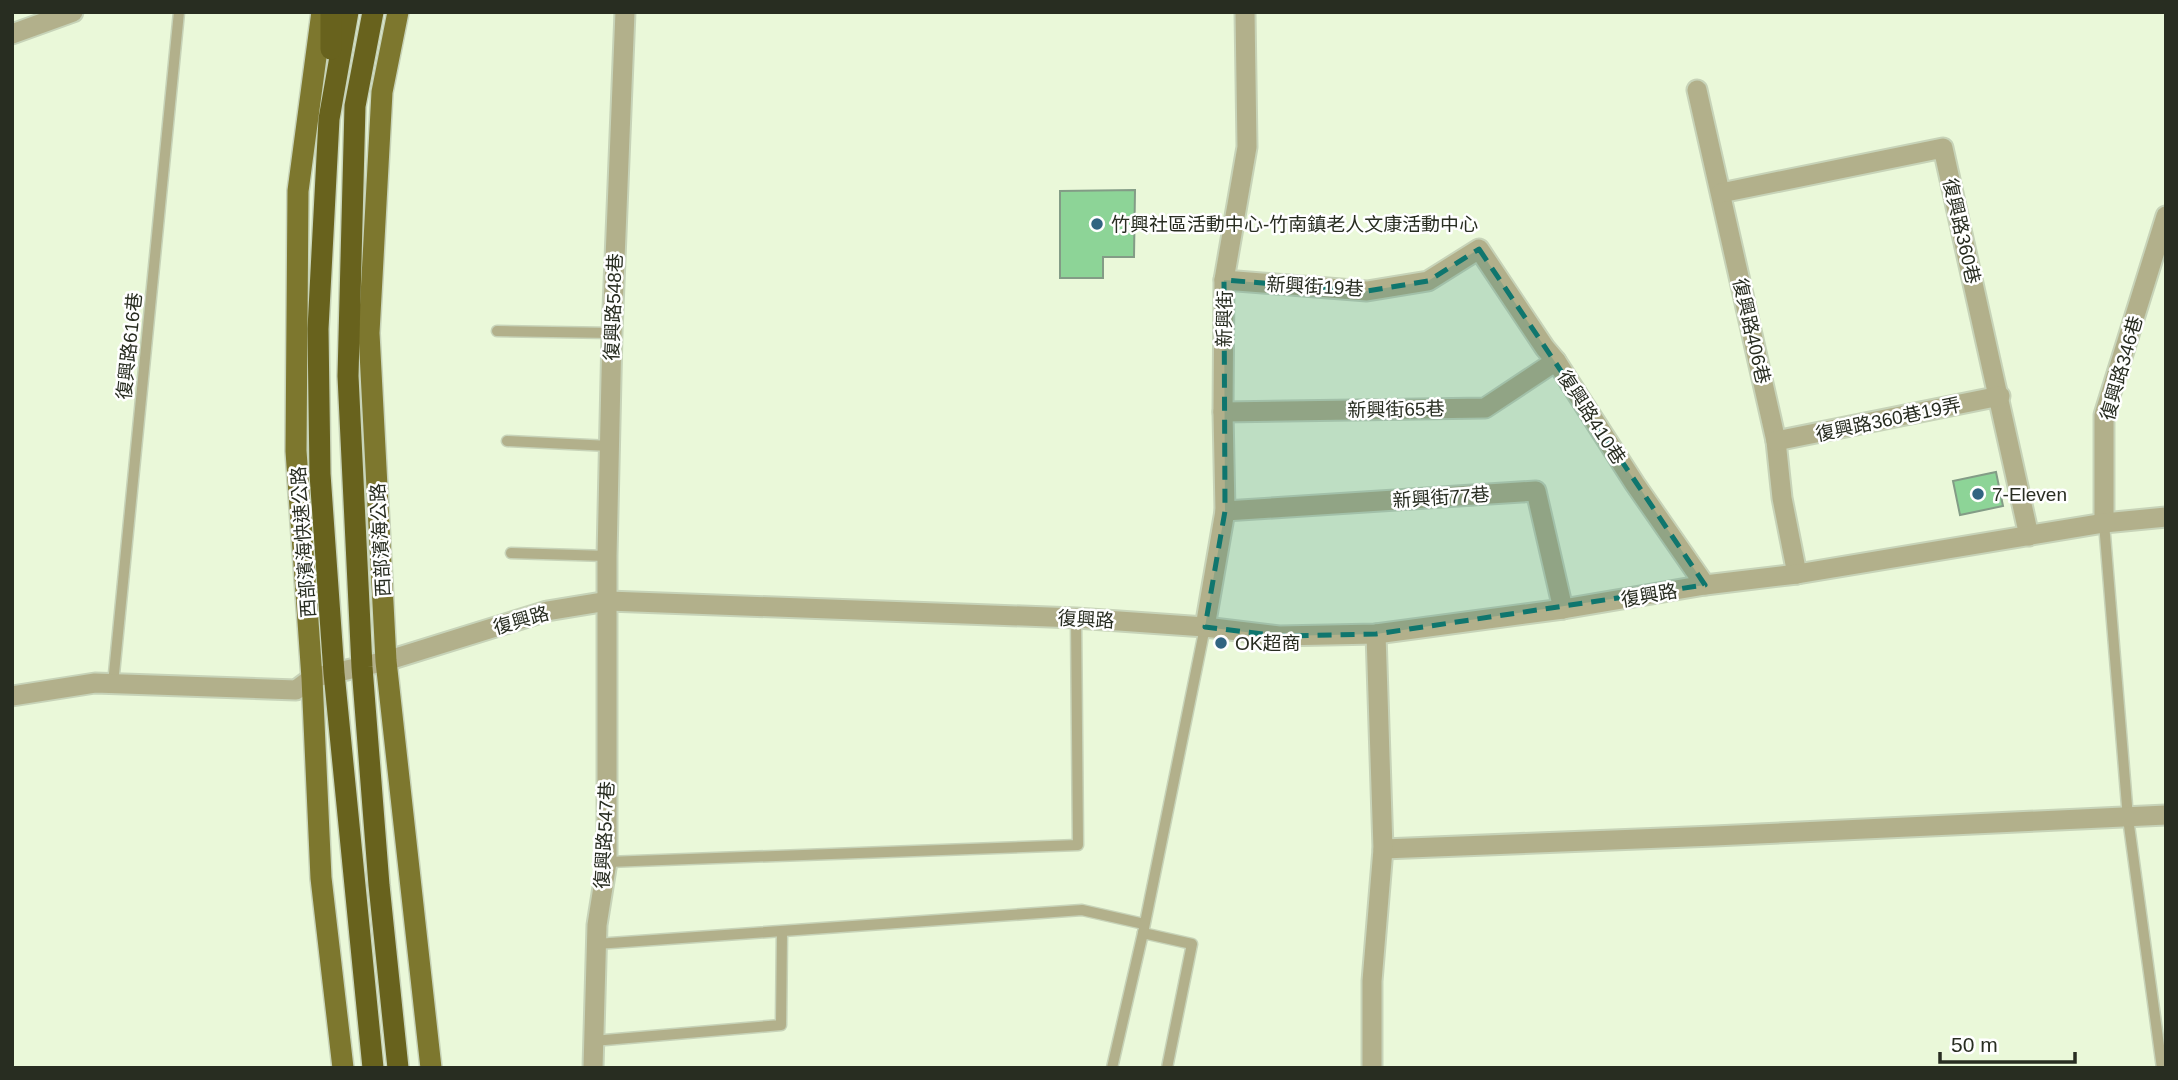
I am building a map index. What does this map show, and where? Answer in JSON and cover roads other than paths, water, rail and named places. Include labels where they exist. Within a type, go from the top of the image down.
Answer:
[{"type":"highway","points":[[329,119],[331,12]]},
{"type":"highway","name":"西部濱海快速公路","points":[[348,12],[329,119],[318,342],[320,474],[334,673],[373,1068]]},
{"type":"highway","points":[[373,12],[355,106],[348,376],[362,667],[379,886],[398,1068]]},
{"type":"highway","points":[[355,106],[385,12]]},
{"type":"main road","points":[[322,12],[298,191],[296,451],[312,678],[321,878],[342,1068]]},
{"type":"main road","name":"西部濱海公路","points":[[398,12],[382,92],[369,334],[386,662],[431,1068]]},
{"type":"street","points":[[12,34],[73,12]]},
{"type":"street","name":"復興路548巷","points":[[608,601],[612,333],[625,12]]},
{"type":"street","name":"新興街","points":[[1205,627],[1225,511],[1224,281],[1247,147],[1245,12]]},
{"type":"street","name":"復興路406巷","points":[[1697,90],[1776,441],[1782,498],[1797,574]]},
{"type":"street","name":"復興路360巷","points":[[1721,193],[1944,148],[2029,536]]},
{"type":"street","name":"復興路346巷","points":[[2104,523],[2104,415],[2166,216]]},
{"type":"street","name":"新興街19巷","points":[[1224,281],[1367,291],[1428,281],[1479,249]]},
{"type":"street","name":"復興路410巷","points":[[1479,249],[1705,585]]},
{"type":"street","name":"新興街65巷","points":[[1223,412],[1485,408],[1556,361]]},
{"type":"street","name":"復興路360巷19弄","points":[[1776,441],[2000,396]]},
{"type":"street","name":"新興街77巷","points":[[1225,511],[1536,491],[1563,609]]},
{"type":"street","name":"復興路","points":[[12,696],[95,683],[296,690],[312,678],[386,662],[547,611],[608,601],[1076,618],[1205,627],[1279,636],[1376,634],[1797,574],[2104,523],[2166,517]]},
{"type":"street","name":"復興路547巷","points":[[593,1068],[596,944],[607,862],[608,601]]},
{"type":"street","points":[[1372,1068],[1372,981],[1382,849],[1376,634]]},
{"type":"street","points":[[1382,849],[2166,815]]},
{"type":"lane","name":"復興路616巷","points":[[113,684],[179,12]]},
{"type":"lane","points":[[497,331],[612,333]]},
{"type":"lane","points":[[507,441],[610,446]]},
{"type":"lane","points":[[2104,523],[2129,818],[2162,1068]]},
{"type":"lane","points":[[511,553],[607,556]]},
{"type":"lane","points":[[607,862],[1079,845],[1076,618]]},
{"type":"lane","points":[[1112,1068],[1144,929],[1205,627]]},
{"type":"lane","points":[[596,944],[1082,910],[1192,944],[1167,1068]]},
{"type":"lane","points":[[593,1041],[781,1024],[782,932]]},
{"type":"place","name":"竹興社區活動中心-竹南鎮老人文康活動中心","points":[[1097,224]]},
{"type":"place","name":"7-Eleven","points":[[1978,494]]},
{"type":"place","name":"OK超商","points":[[1221,643]]}]
